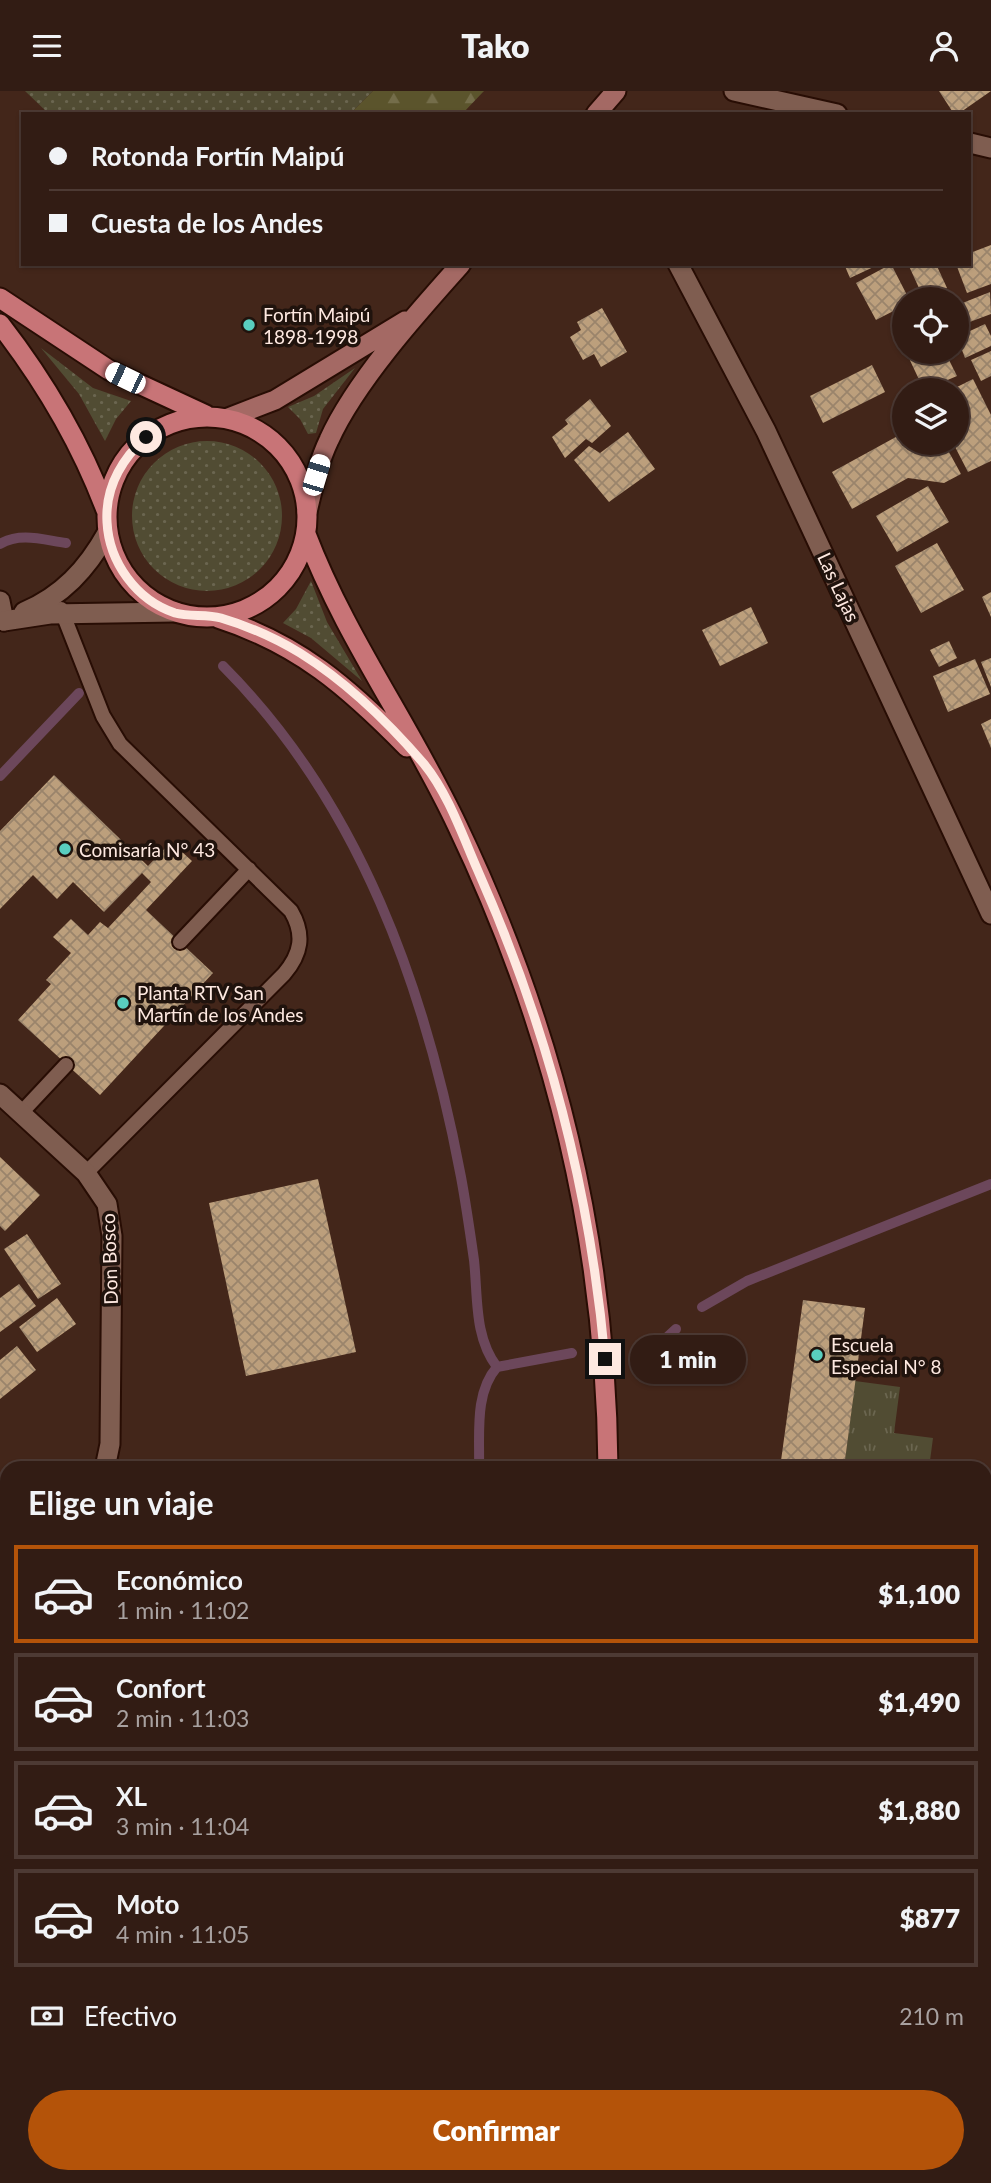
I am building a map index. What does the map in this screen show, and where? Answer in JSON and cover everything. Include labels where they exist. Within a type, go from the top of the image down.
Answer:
[{"type":"main road","points":[[598,112],[616,91]]},
{"type":"main road","points":[[217,617],[258,604],[275,590],[300,554],[306,534],[307,512],[322,456],[339,421],[415,315],[459,266]]},
{"type":"main road","points":[[0,298],[110,370],[207,416]]},
{"type":"main road","points":[[228,418],[289,392],[415,315]]},
{"type":"main road","points":[[0,324],[60,411],[78,443],[106,511]]},
{"type":"main road","points":[[307,512],[300,480],[284,451],[250,425],[228,418],[207,416],[164,425],[138,444],[118,470],[106,511],[107,533],[114,554],[137,590],[174,612],[217,617],[273,638],[300,653],[353,694],[425,765]]},
{"type":"main road","points":[[306,534],[339,613],[461,832],[508,945],[565,1120],[584,1199],[597,1279],[605,1359],[608,1461]]},
{"type":"street","points":[[734,91],[828,112]]},
{"type":"street","points":[[971,143],[991,148]]},
{"type":"street","name":"Las Lajas","points":[[679,266],[766,431],[991,914]]},
{"type":"street","points":[[2,621],[52,597],[80,574],[107,533]]},
{"type":"street","points":[[0,601],[2,621]]},
{"type":"street","points":[[2,621],[65,614],[174,612]]},
{"type":"street","name":"Don Bosco","points":[[0,1094],[86,1173],[107,1204],[112,1236],[110,1444],[106,1461]]},
{"type":"lane","points":[[52,597],[65,614],[97,701],[120,744],[249,869],[295,919],[300,938],[298,955],[284,974],[86,1173]]},
{"type":"lane","points":[[180,942],[249,869]]},
{"type":"lane","points":[[21,1113],[66,1065]]},
{"type":"green space","points":[[25,91],[373,91],[352,112],[47,112]]},
{"type":"green space","points":[[373,91],[484,91],[464,112],[352,112]]},
{"type":"green space","points":[[41,348],[93,388],[131,401],[116,419],[105,441],[79,394]]},
{"type":"green space","points":[[355,368],[323,409],[316,433],[308,434],[300,419],[288,407],[314,396]]},
{"type":"green space","points":[[207,441],[236,446],[260,463],[277,487],[282,516],[277,545],[260,569],[236,586],[207,591],[178,586],[154,569],[137,545],[132,516],[137,487],[154,463],[178,446]]},
{"type":"green space","points":[[311,581],[327,622],[362,681],[311,638],[283,623],[296,609]]},
{"type":"green space","points":[[855,1381],[900,1387],[894,1433],[933,1438],[930,1461],[845,1461]]},
{"type":"building","points":[[939,91],[991,91],[961,112],[953,112]]},
{"type":"building","points":[[991,245],[991,284],[969,292],[969,287],[965,287],[957,266],[971,266],[971,253]]},
{"type":"building","points":[[845,266],[876,266],[850,278]]},
{"type":"building","points":[[892,266],[903,287],[892,287],[892,312],[876,320],[856,283]]},
{"type":"building","points":[[909,266],[937,266],[947,287],[919,287]]},
{"type":"building","points":[[990,292],[991,314],[969,322],[969,300]]},
{"type":"building","points":[[602,308],[627,352],[601,367],[594,354],[583,360],[570,337],[581,330],[577,322]]},
{"type":"building","points":[[985,324],[991,336],[991,346],[969,356],[969,331]]},
{"type":"building","points":[[991,351],[991,376],[981,381],[971,360]]},
{"type":"building","points":[[912,364],[951,364],[957,376],[952,378],[918,378]]},
{"type":"building","points":[[872,365],[885,392],[823,423],[810,396]]},
{"type":"building","points":[[973,379],[991,415],[991,461],[968,472],[959,455],[969,455],[969,381]]},
{"type":"building","points":[[590,399],[611,426],[592,443],[586,439],[565,458],[552,437],[568,424],[565,420]]},
{"type":"building","points":[[628,432],[655,469],[609,502],[574,460],[589,446],[600,453]]},
{"type":"building","points":[[892,439],[892,455],[951,455],[961,474],[944,483],[908,478],[852,509],[832,472]]},
{"type":"building","points":[[928,486],[949,522],[897,552],[876,516]]},
{"type":"building","points":[[937,543],[964,590],[921,613],[895,566]]},
{"type":"building","points":[[991,592],[991,617],[982,597]]},
{"type":"building","points":[[751,607],[768,643],[720,666],[702,630]]},
{"type":"building","points":[[949,641],[957,658],[939,667],[930,650]]},
{"type":"building","points":[[991,658],[991,687],[981,662]]},
{"type":"building","points":[[975,659],[990,694],[948,712],[933,676]]},
{"type":"building","points":[[991,719],[991,748],[981,724]]},
{"type":"building","points":[[54,775],[148,866],[171,842],[192,861],[146,910],[213,973],[100,1095],[18,1020],[51,984],[46,980],[71,953],[53,937],[71,919],[88,935],[100,922],[108,928],[151,882],[142,873],[104,912],[73,882],[57,899],[33,875],[0,909],[0,831]]},
{"type":"building","points":[[0,1157],[40,1195],[5,1231],[0,1226]]},
{"type":"building","points":[[318,1179],[356,1352],[246,1376],[209,1203]]},
{"type":"building","points":[[27,1234],[61,1284],[38,1299],[4,1249]]},
{"type":"building","points":[[19,1284],[36,1306],[0,1332],[0,1298]]},
{"type":"building","points":[[57,1298],[76,1324],[37,1352],[19,1327]]},
{"type":"building","points":[[803,1300],[865,1308],[845,1461],[781,1461]]},
{"type":"building","points":[[17,1346],[36,1370],[0,1399],[0,1360]]},
{"type":"waterway","points":[[0,544],[16,538],[66,543]]},
{"type":"waterway","points":[[223,666],[271,720],[313,777],[349,839],[380,903],[406,969],[446,1107],[468,1218],[481,1330],[484,1343],[497,1367]]},
{"type":"waterway","points":[[0,776],[79,693]]},
{"type":"waterway","points":[[702,1307],[747,1281],[991,1184]]},
{"type":"waterway","points":[[651,1344],[663,1341],[676,1329]]},
{"type":"waterway","points":[[479,1461],[481,1402],[490,1377],[497,1367],[572,1353]]},
{"type":"place","name":"Fortín Maipú 1898-1998","points":[[249,325]]},
{"type":"place","name":"Comisaría N° 43","points":[[65,849]]},
{"type":"place","name":"Planta RTV San Martín de los Andes","points":[[123,1003]]},
{"type":"place","name":"Escuela Especial N° 8","points":[[817,1355]]},
{"type":"route","points":[[146,437],[130,451],[118,470],[110,489],[106,511],[107,533],[114,554],[137,590],[174,612],[195,617],[217,617],[273,638],[328,673],[365,705],[425,765],[456,823],[508,945],[555,1081],[584,1199],[597,1279],[605,1359]]}]
